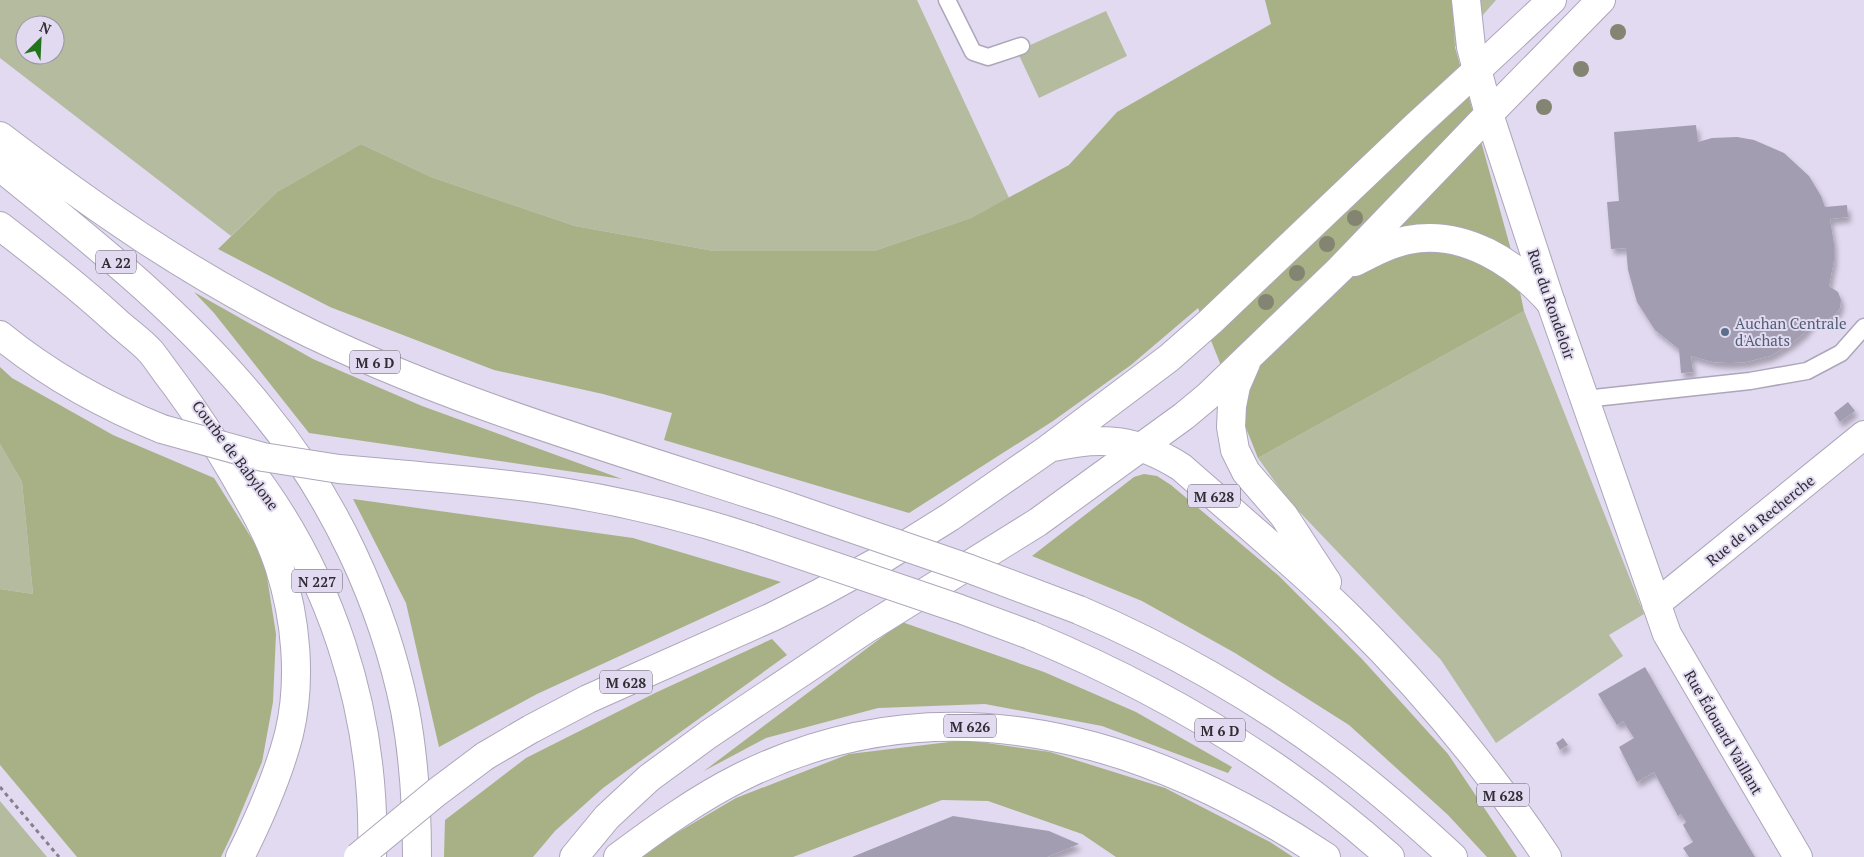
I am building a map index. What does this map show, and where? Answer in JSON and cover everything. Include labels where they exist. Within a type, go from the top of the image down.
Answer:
[{"type":"main road","name":"Rue du Rondeloir","points":[[1466,0],[1467,21],[1477,70],[1489,114],[1552,304],[1656,604]]},
{"type":"main road","points":[[1048,449],[1161,364],[1203,328],[1552,0]]},
{"type":"main road","points":[[574,857],[607,816],[649,778],[709,734],[857,635],[1038,522],[1184,416],[1340,269],[1601,0]]},
{"type":"main road","name":"M 6 D","points":[[0,136],[59,181],[158,250],[290,323],[355,354],[414,379],[497,410],[970,568],[1079,610],[1131,633],[1221,682],[1330,754],[1375,789],[1453,857]]},
{"type":"main road","name":"A 22","points":[[0,167],[103,250],[166,306],[224,366]]},
{"type":"main road","points":[[0,226],[104,310],[151,352],[190,404],[224,456],[266,534],[279,564],[287,592],[293,630],[295,659],[294,702],[289,733],[277,772],[261,815],[240,857]]},
{"type":"main road","points":[[1340,269],[1384,247],[1408,240],[1443,239],[1471,245],[1495,256],[1529,280],[1552,304]]},
{"type":"main road","name":"M 6 D","points":[[0,335],[27,357],[66,382],[132,417],[203,442],[263,457],[339,469],[565,492],[687,519],[751,538],[935,600],[1030,635],[1085,658],[1142,686],[1232,737],[1327,804],[1390,857]]},
{"type":"main road","name":"Courbe de Babylone","points":[[151,352],[188,391],[255,475],[274,502],[314,574],[342,646],[362,725],[373,825],[372,857]]},
{"type":"main road","points":[[1249,356],[1236,386],[1232,406],[1231,427],[1236,450],[1246,472],[1284,516],[1351,619]]},
{"type":"main road","name":"N 227","points":[[224,366],[263,410],[294,450],[342,533],[367,588],[387,642],[405,710],[413,763],[417,857]]},
{"type":"main road","name":"Rue de la Recherche","points":[[1656,604],[1864,435]]},
{"type":"main road","name":"M 628","points":[[358,857],[437,792],[485,756],[531,729],[588,699],[772,617],[886,557],[950,517],[1048,449],[1077,442],[1115,442],[1142,446],[1162,456],[1181,468],[1277,550],[1351,619],[1457,735],[1491,777],[1547,857]]},
{"type":"main road","name":"Rue Édouard Vaillant","points":[[1656,604],[1667,634],[1798,857]]},
{"type":"main road","name":"M 626","points":[[618,857],[699,800],[741,777],[787,757],[830,743],[868,735],[922,727],[972,726],[1020,730],[1061,737],[1115,752],[1163,769],[1227,798],[1292,834],[1326,857]]},
{"type":"lane","points":[[947,0],[973,52],[988,57],[1020,46]]},
{"type":"lane","points":[[1585,399],[1750,382],[1807,371],[1841,353],[1864,327]]},
{"type":"path","points":[[0,787],[59,857]]},
{"type":"green space","points":[[0,0],[917,0],[1009,198],[971,218],[874,251],[714,251],[575,226],[431,177],[361,144],[277,192],[231,236],[0,58]]},
{"type":"green space","points":[[1265,0],[1452,0],[1455,47],[1511,250],[1524,311],[1258,458],[1198,308],[1131,365],[1053,421],[909,513],[664,440],[672,413],[603,394],[494,370],[330,307],[218,249],[277,192],[361,144],[431,177],[575,226],[714,251],[874,251],[971,218],[1069,165],[1117,112],[1271,24]]},
{"type":"green space","points":[[1452,0],[1496,0],[1455,47]]},
{"type":"green space","points":[[1106,11],[1127,56],[1039,98],[1017,51]]},
{"type":"green space","points":[[194,292],[313,359],[422,406],[622,479],[309,433],[214,313]]},
{"type":"green space","points":[[1524,311],[1644,614],[1609,635],[1623,656],[1496,743],[1441,660],[1289,501],[1258,458]]},
{"type":"green space","points":[[0,367],[12,378],[113,435],[214,478],[264,558],[276,634],[273,702],[262,762],[221,857],[77,857],[0,765],[0,589],[33,594],[22,482],[0,444]]},
{"type":"green space","points":[[0,444],[22,482],[33,594],[0,589]]},
{"type":"green space","points":[[1144,474],[1157,476],[1171,485],[1279,576],[1362,659],[1448,754],[1517,857],[1487,857],[1448,815],[1349,725],[1235,653],[1142,601],[1032,556],[1134,477]]},
{"type":"green space","points":[[353,499],[633,538],[781,582],[537,694],[439,747],[406,603]]},
{"type":"green space","points":[[902,622],[1044,672],[1136,712],[1232,767],[1228,773],[1102,726],[985,704],[878,708],[766,738],[704,771]]},
{"type":"green space","points":[[772,639],[787,655],[603,788],[555,831],[533,857],[444,857],[445,820],[526,758],[655,693]]},
{"type":"green space","points":[[966,740],[1050,752],[1165,788],[1270,842],[1293,857],[1116,857],[1082,834],[988,801],[942,800],[793,857],[642,857],[661,842],[736,798],[849,754]]},
{"type":"green space","points":[[0,801],[47,857],[0,857]]},
{"type":"building","points":[[1696,125],[1698,142],[1712,138],[1737,137],[1754,140],[1784,153],[1809,176],[1825,207],[1847,205],[1848,217],[1830,219],[1834,244],[1834,260],[1829,286],[1838,292],[1841,300],[1840,308],[1835,315],[1828,319],[1820,320],[1815,318],[1805,332],[1792,343],[1770,356],[1746,362],[1730,363],[1713,362],[1691,356],[1693,372],[1681,373],[1679,349],[1655,330],[1637,302],[1628,270],[1626,248],[1611,249],[1607,202],[1619,201],[1614,132]]},
{"type":"building","points":[[1848,402],[1855,411],[1840,422],[1834,413]]},
{"type":"building","points":[[1645,667],[1755,857],[1689,857],[1683,848],[1693,842],[1683,825],[1686,822],[1681,814],[1678,816],[1654,772],[1637,782],[1619,747],[1634,738],[1623,721],[1617,725],[1598,694]]},
{"type":"building","points":[[1563,738],[1568,745],[1560,750],[1556,743]]},
{"type":"building","points":[[953,816],[1049,831],[1079,844],[1047,857],[852,857]]},
{"type":"place","name":"Auchan Centrale d'Achats","points":[[1725,332]]}]
